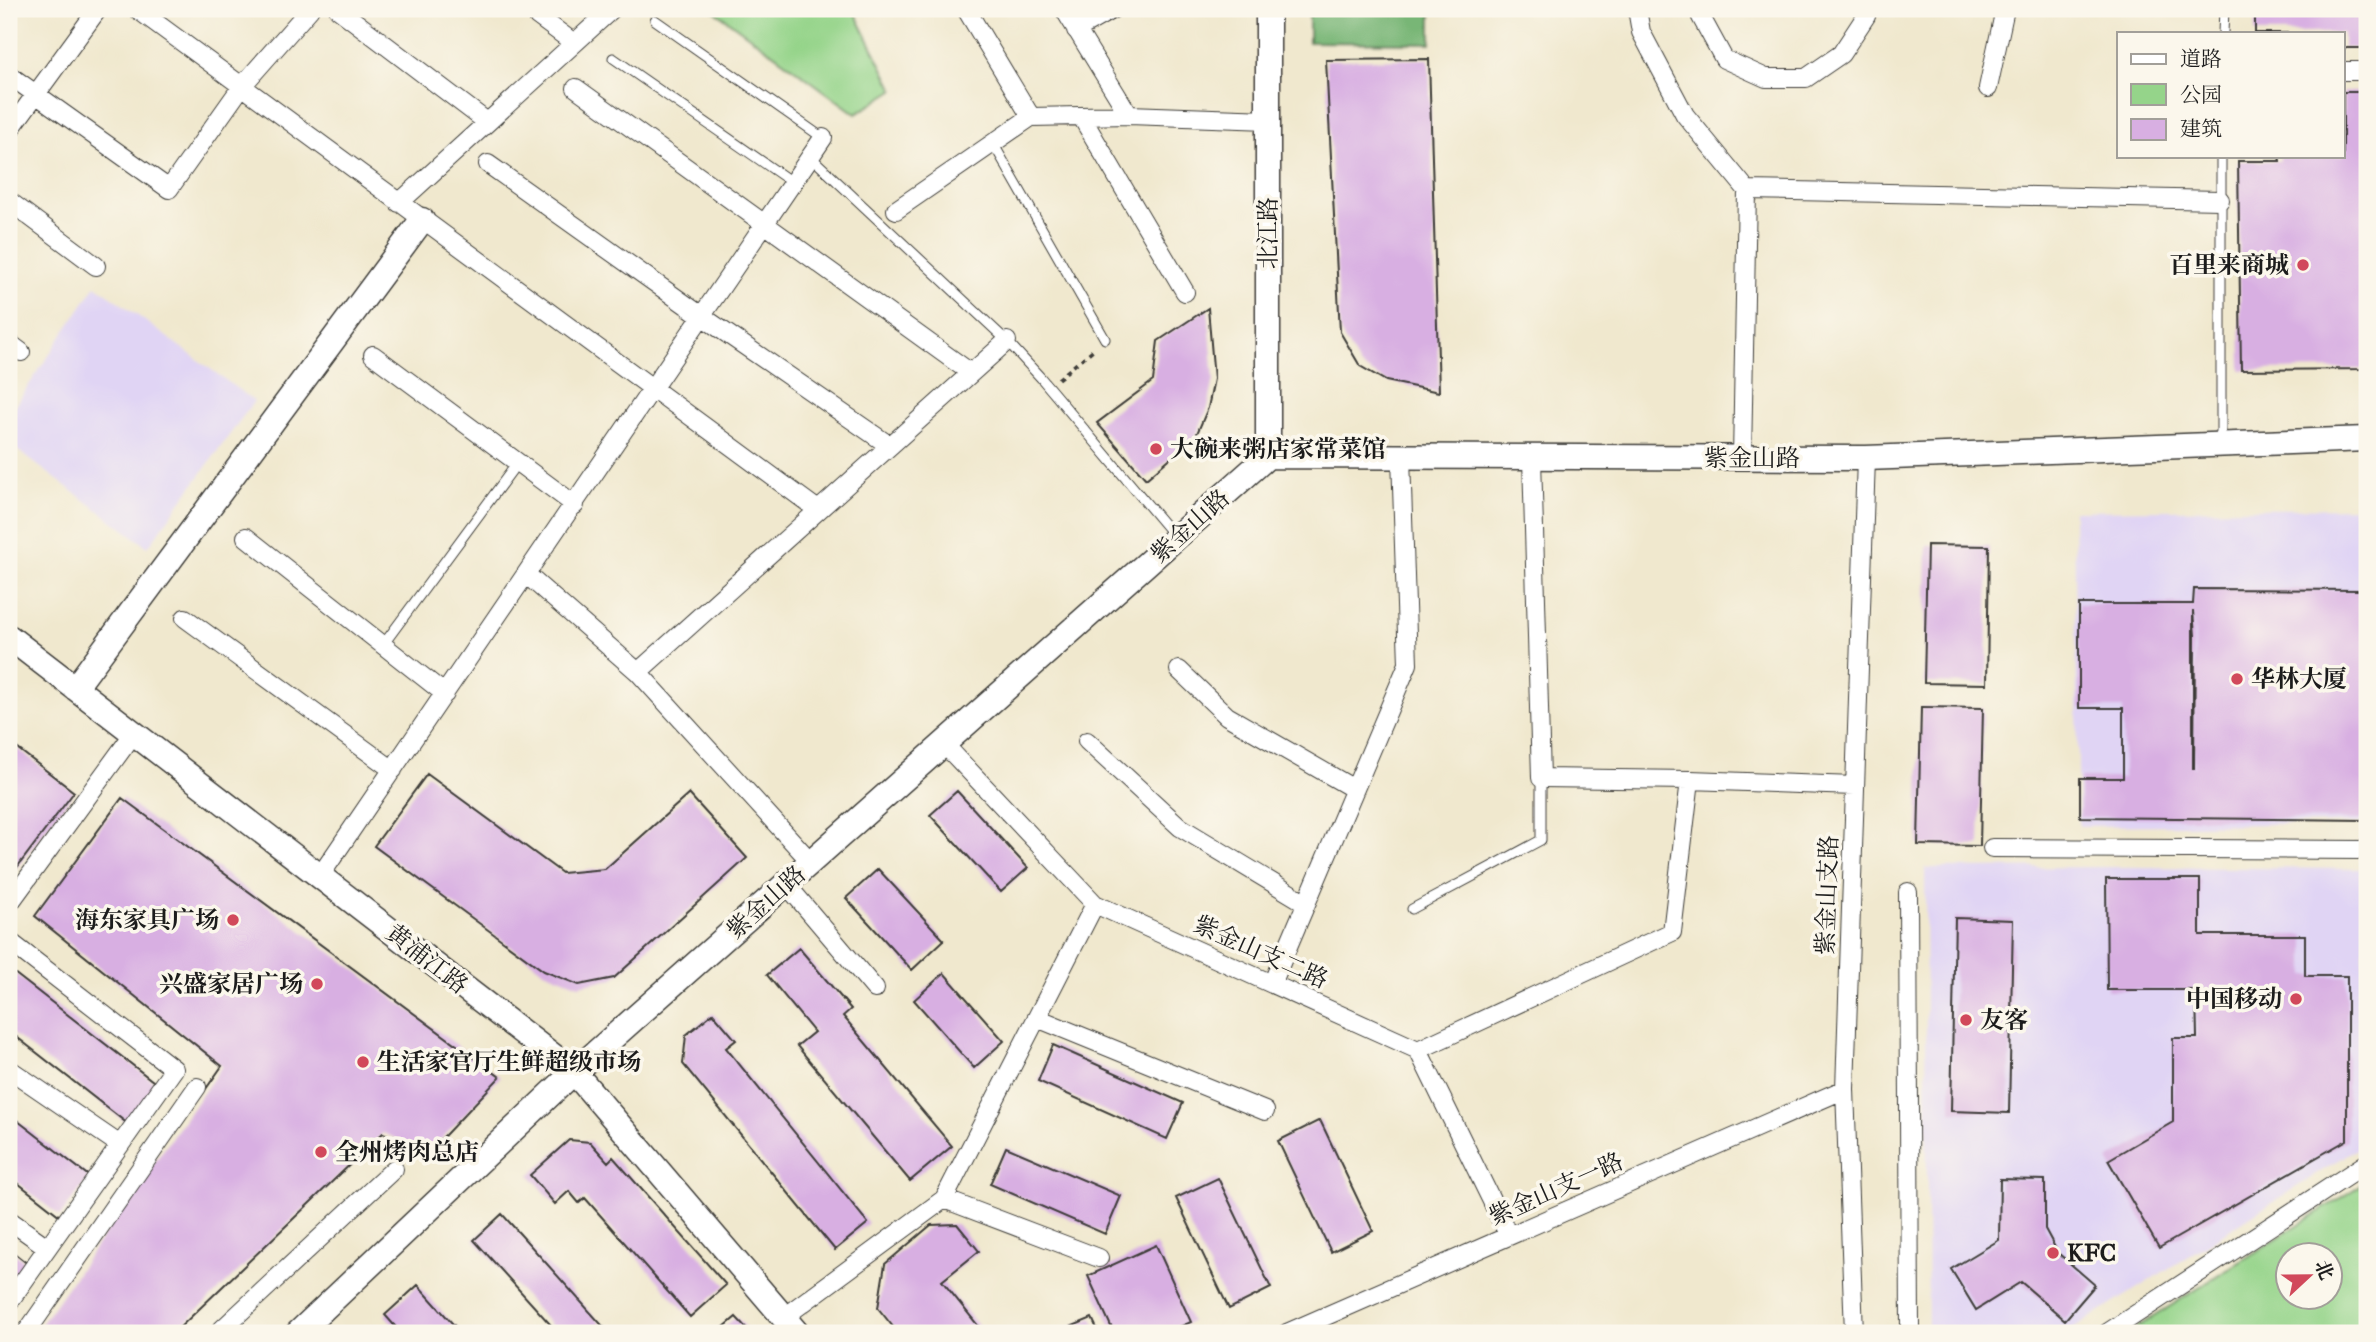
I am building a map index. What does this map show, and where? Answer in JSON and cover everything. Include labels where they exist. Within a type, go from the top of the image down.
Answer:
[{"type":"street","points":[[9,131],[98,9]]},
{"type":"street","points":[[137,9],[818,510]]},
{"type":"street","points":[[9,75],[169,189],[242,86],[310,9]]},
{"type":"street","points":[[338,9],[487,122]]},
{"type":"street","points":[[527,9],[574,43]]},
{"type":"street","points":[[399,203],[612,9]]},
{"type":"street","points":[[966,9],[1031,117]]},
{"type":"street","points":[[1064,9],[1129,115]]},
{"type":"street","points":[[1076,30],[1113,9]]},
{"type":"street","name":"北江路","points":[[1268,9],[1268,456]]},
{"type":"street","points":[[1637,9],[1641,32],[1685,115],[1747,190],[1742,457]]},
{"type":"street","points":[[1699,9],[1724,60],[1766,78],[1806,78],[1841,54],[1868,9]]},
{"type":"street","points":[[1988,88],[2005,9]]},
{"type":"street","points":[[2344,71],[2367,71]]},
{"type":"street","points":[[576,88],[971,373]]},
{"type":"street","points":[[896,210],[1031,117],[1129,115],[1268,120]]},
{"type":"street","points":[[1081,116],[1185,292]]},
{"type":"street","points":[[320,876],[654,390],[823,138]]},
{"type":"street","points":[[488,164],[890,446]]},
{"type":"street","points":[[1747,190],[2220,200]]},
{"type":"street","points":[[9,201],[96,266]]},
{"type":"street","points":[[75,688],[422,220]]},
{"type":"street","points":[[638,672],[1007,341]]},
{"type":"street","points":[[373,355],[575,505]]},
{"type":"street","name":"紫金山路","points":[[298,1333],[574,1072],[1268,456],[1867,458],[2367,439]]},
{"type":"street","points":[[1272,984],[1408,664],[1401,457]]},
{"type":"street","points":[[1532,458],[1541,778],[1855,786]]},
{"type":"street","name":"紫金山支路","points":[[1854,1333],[1845,1089],[1867,458]]},
{"type":"street","points":[[246,537],[445,694]]},
{"type":"street","points":[[527,575],[638,672],[811,862]]},
{"type":"street","points":[[185,618],[393,770]]},
{"type":"street","name":"黄浦江路","points":[[9,637],[574,1072],[790,1325]]},
{"type":"street","points":[[1179,670],[1227,716],[1354,789]]},
{"type":"street","points":[[9,904],[134,733]]},
{"type":"street","points":[[1087,741],[1180,827],[1306,903]]},
{"type":"street","name":"紫金山支二路","points":[[944,744],[1096,904],[1418,1050]]},
{"type":"street","points":[[1509,1236],[1418,1050],[1672,932],[1690,780]]},
{"type":"street","points":[[1992,848],[2367,850]]},
{"type":"street","points":[[786,884],[875,989]]},
{"type":"street","points":[[1908,892],[1910,1333]]},
{"type":"street","points":[[790,1325],[944,1199],[1096,904]]},
{"type":"street","points":[[9,942],[174,1069],[9,1302]]},
{"type":"street","points":[[1037,1018],[1265,1111]]},
{"type":"street","points":[[9,1069],[120,1145]]},
{"type":"street","points":[[26,1333],[197,1087]]},
{"type":"street","name":"紫金山支一路","points":[[1287,1333],[1845,1089]]},
{"type":"street","points":[[2106,1333],[2367,1163]]},
{"type":"street","points":[[218,1333],[394,1169]]},
{"type":"street","points":[[944,1199],[1098,1258]]},
{"type":"street","points":[[9,1220],[47,1247]]},
{"type":"lane","points":[[2223,32],[2224,9]]},
{"type":"lane","points":[[655,20],[823,138]]},
{"type":"lane","points":[[613,58],[793,183]]},
{"type":"lane","points":[[993,143],[1105,339]]},
{"type":"lane","points":[[811,157],[1007,341],[1176,538]]},
{"type":"lane","points":[[2221,158],[2221,445]]},
{"type":"lane","points":[[383,645],[518,462]]},
{"type":"lane","points":[[1412,909],[1541,840],[1541,778]]},
{"type":"path","points":[[1049,387],[1105,339]]},
{"type":"shaded area","points":[[96,285],[254,401],[148,547],[9,444],[9,415]]},
{"type":"shaded area","points":[[2367,508],[2367,823],[2079,826],[2074,511]]},
{"type":"shaded area","points":[[1925,868],[2366,869],[2358,1148],[2067,1333],[1928,1333]]},
{"type":"green space","points":[[712,9],[853,9],[894,90],[856,114]]},
{"type":"green space","points":[[1309,9],[1431,9],[1431,43],[1309,42]]},
{"type":"green space","points":[[2367,1181],[2367,1333],[2128,1333],[2274,1240],[2274,1310],[2344,1310],[2344,1240],[2274,1240]]},
{"type":"building","points":[[2255,9],[2367,9],[2367,48],[2344,48],[2344,32],[2255,32]]},
{"type":"building","points":[[1429,59],[1439,392],[1386,381],[1360,366],[1340,332],[1326,60]]},
{"type":"building","name":"百里来商城","points":[[2344,92],[2367,92],[2367,369],[2241,370],[2238,161],[2280,161],[2279,158],[2344,158]]},
{"type":"building","points":[[1208,308],[1214,379],[1208,408],[1196,436],[1146,479],[1097,423],[1153,381],[1158,341]]},
{"type":"building","points":[[1927,545],[1989,546],[1987,684],[1924,683]]},
{"type":"building","points":[[2194,589],[2367,590],[2367,820],[2080,817],[2080,778],[2123,778],[2123,708],[2079,708],[2079,604],[2193,604]],"holes":[[[2193,611],[2194,768],[2193,768]]]},
{"type":"building","points":[[1921,707],[1983,708],[1980,846],[1918,845]]},
{"type":"building","points":[[9,742],[74,792],[9,878]]},
{"type":"building","points":[[427,774],[562,873],[605,869],[689,794],[747,858],[614,978],[579,985],[544,971],[374,846]]},
{"type":"building","points":[[957,791],[1028,868],[1001,892],[930,815]]},
{"type":"building","points":[[122,798],[500,1077],[429,1152],[383,1133],[174,1333],[35,1333],[222,1066],[35,916]]},
{"type":"building","points":[[878,869],[944,940],[912,970],[846,898]]},
{"type":"building","points":[[2106,879],[2200,879],[2200,935],[2305,935],[2305,976],[2347,976],[2347,1140],[2159,1248],[2108,1160],[2173,1122],[2173,1038],[2197,1038],[2196,990],[2107,990]]},
{"type":"building","points":[[1955,918],[2013,920],[2009,1113],[1951,1111]]},
{"type":"building","points":[[799,948],[851,1009],[843,1016],[952,1146],[910,1181],[797,1046],[814,1032],[767,975]]},
{"type":"building","points":[[9,969],[158,1085],[128,1124],[9,1031]]},
{"type":"building","points":[[944,973],[1004,1041],[974,1068],[914,1000]]},
{"type":"building","points":[[713,1013],[736,1040],[726,1048],[868,1223],[835,1250],[683,1064],[686,1035]]},
{"type":"building","points":[[1053,1045],[1183,1103],[1167,1139],[1038,1081]]},
{"type":"building","points":[[9,1114],[90,1177],[60,1216],[9,1176]]},
{"type":"building","points":[[1320,1120],[1373,1231],[1331,1252],[1278,1141]]},
{"type":"building","points":[[569,1140],[590,1142],[608,1162],[613,1157],[726,1285],[690,1317],[585,1198],[579,1203],[569,1191],[555,1204],[530,1175]]},
{"type":"building","points":[[1006,1147],[1121,1196],[1105,1234],[990,1184]]},
{"type":"building","points":[[1218,1178],[1271,1288],[1229,1309],[1176,1198]]},
{"type":"building","points":[[2000,1179],[2045,1180],[2045,1229],[2058,1253],[2095,1285],[2065,1320],[2021,1282],[1976,1310],[1951,1269],[1999,1240]]},
{"type":"building","points":[[502,1214],[609,1333],[558,1333],[474,1240]]},
{"type":"building","points":[[957,1224],[979,1251],[942,1281],[984,1333],[898,1333],[878,1308],[885,1264],[931,1225]]},
{"type":"building","points":[[1156,1245],[1191,1322],[1166,1333],[1114,1333],[1088,1276]]},
{"type":"building","points":[[9,1249],[29,1265],[9,1291]]},
{"type":"building","points":[[418,1285],[461,1333],[401,1333],[385,1315]]},
{"type":"building","points":[[736,1317],[751,1333],[717,1333]]},
{"type":"building","points":[[1092,1318],[1099,1333],[1056,1333]]},
{"type":"place","name":"百里来商城","points":[[2303,265]]},
{"type":"place","name":"大碗来粥店家常菜馆","points":[[1156,449]]},
{"type":"place","name":"华林大厦","points":[[2237,679]]},
{"type":"place","name":"海东家具广场","points":[[233,920]]},
{"type":"place","name":"兴盛家居广场","points":[[317,984]]},
{"type":"place","name":"中国移动","points":[[2296,999]]},
{"type":"place","name":"友客","points":[[1966,1020]]},
{"type":"place","name":"生活家官厅生鲜超级市场","points":[[363,1062]]},
{"type":"place","name":"全州烤肉总店","points":[[321,1152]]},
{"type":"place","name":"KFC","points":[[2053,1253]]}]
